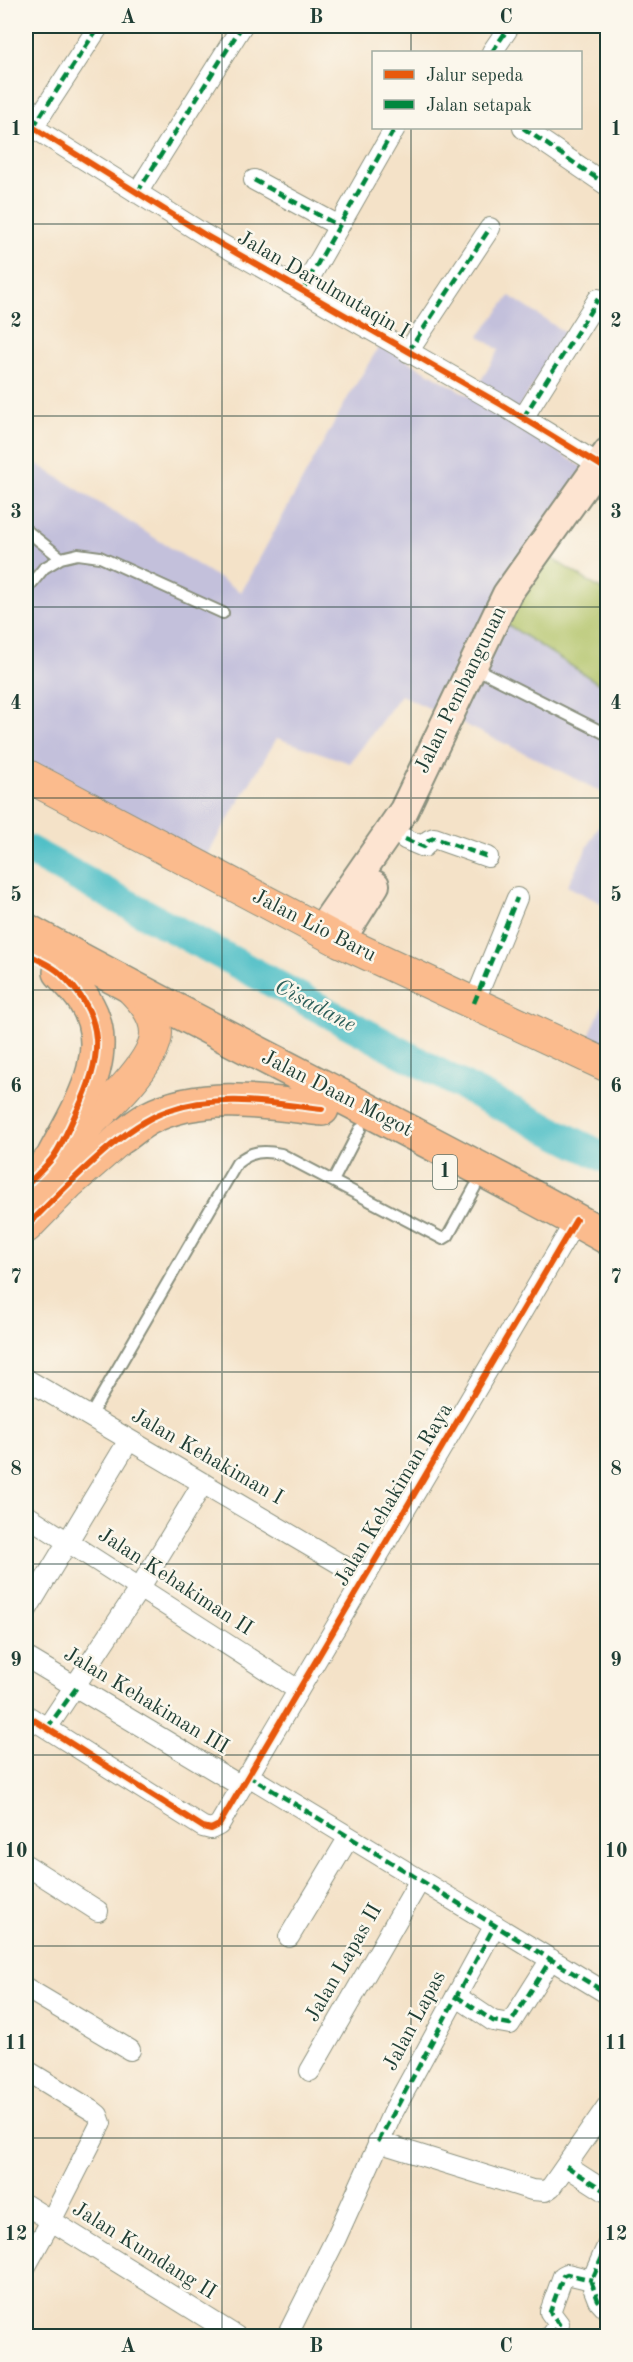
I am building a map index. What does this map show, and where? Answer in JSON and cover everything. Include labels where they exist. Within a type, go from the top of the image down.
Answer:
[{"type":"highway","name":"Jalan Daan Mogot","points":[[26,930],[245,1047],[372,1111],[571,1228],[608,1259]]},
{"type":"highway","name":"Jalan Daan Mogot","points":[[26,953],[155,1026],[475,1187],[571,1228],[608,1238]]},
{"type":"highway","points":[[54,1155],[87,1091],[94,1073],[97,1050],[92,1013],[84,999],[60,972]]},
{"type":"highway","points":[[122,1137],[148,1119],[168,1110],[187,1106],[252,1101],[322,1109]]},
{"type":"main road","name":"Jalan Lio Baru","points":[[26,775],[330,936],[604,1060]]},
{"type":"main road","name":"Jalan Daan Mogot","points":[[129,986],[144,1002],[155,1026]]},
{"type":"main road","points":[[26,1186],[142,1068],[155,1044],[155,1026]]},
{"type":"main road","points":[[26,1227],[69,1184],[122,1137]]},
{"type":"street","points":[[29,125],[99,26]]},
{"type":"street","points":[[137,193],[242,26]]},
{"type":"street","points":[[493,51],[507,30]]},
{"type":"street","name":"Jalan Darulmutaqin I","points":[[29,125],[205,235],[605,465]]},
{"type":"street","points":[[302,291],[394,129]]},
{"type":"street","points":[[524,129],[608,186]]},
{"type":"street","points":[[254,180],[339,226]]},
{"type":"street","points":[[408,352],[490,228]]},
{"type":"street","points":[[523,418],[598,298]]},
{"type":"street","name":"Jalan Pembangunan","points":[[330,936],[405,839],[429,794],[501,634],[605,465]]},
{"type":"street","name":"Jalan Pembangunan","points":[[330,936],[404,810],[507,594],[605,465]]},
{"type":"street","points":[[405,839],[424,847],[429,840],[434,838],[488,857]]},
{"type":"street","points":[[474,1003],[517,898]]},
{"type":"street","name":"Jalan Kehakiman Raya","points":[[47,1728],[203,1827],[211,1829],[219,1825],[571,1228]]},
{"type":"street","name":"Jalan Kehakiman I","points":[[26,1379],[364,1578]]},
{"type":"street","points":[[26,1611],[129,1440]]},
{"type":"street","points":[[26,1715],[47,1728],[77,1687],[204,1484]]},
{"type":"street","name":"Jalan Kehakiman II","points":[[26,1515],[298,1690]]},
{"type":"street","name":"Jalan Kehakiman III","points":[[26,1657],[349,1837],[608,1994]]},
{"type":"street","points":[[289,1937],[349,1837]]},
{"type":"street","points":[[26,1865],[98,1911]]},
{"type":"street","name":"Jalan Lapas II","points":[[310,2071],[420,1880]]},
{"type":"street","name":"Jalan Lapas","points":[[287,2337],[336,2238],[378,2142],[495,1925]]},
{"type":"street","points":[[456,1996],[493,2021],[510,2024],[551,1959]]},
{"type":"street","points":[[26,1988],[130,2050]]},
{"type":"street","points":[[26,2070],[93,2111],[98,2115],[101,2123],[26,2266]]},
{"type":"street","points":[[378,2142],[541,2191],[551,2187],[608,2105]]},
{"type":"street","points":[[566,2166],[608,2193]]},
{"type":"street","name":"Jalan Kumdang II","points":[[26,2205],[236,2337]]},
{"type":"street","points":[[608,2244],[591,2280],[598,2300],[608,2311]]},
{"type":"street","points":[[550,2337],[559,2324],[550,2312],[563,2276],[567,2274],[591,2280]]},
{"type":"lane","points":[[26,530],[61,558]]},
{"type":"lane","points":[[26,590],[44,568],[61,558],[78,554],[100,557],[223,613]]},
{"type":"lane","points":[[483,672],[608,735]]},
{"type":"lane","points":[[333,1182],[360,1129]]},
{"type":"lane","points":[[90,1416],[237,1163],[254,1152],[281,1154],[443,1239],[448,1236],[475,1187]]},
{"type":"shaded area","points":[[510,296],[567,334],[510,421],[584,468],[489,612],[607,689],[607,795],[531,756],[401,695],[350,763],[277,738],[202,863],[26,764],[26,457],[241,592],[347,399],[380,345],[471,397],[499,350],[479,336]]},
{"type":"shaded area","points":[[607,810],[607,906],[567,886]]},
{"type":"shaded area","points":[[607,994],[607,1060],[583,1051]]},
{"type":"green space","points":[[532,546],[607,593],[607,689],[488,612]]},
{"type":"waterway","name":"Cisadane","points":[[26,849],[476,1093],[608,1159]]},
{"type":"marked path","points":[[33,127],[99,26]]},
{"type":"marked path","points":[[137,193],[242,26]]},
{"type":"marked path","points":[[493,51],[507,30]]},
{"type":"marked path","points":[[302,291],[394,129]]},
{"type":"marked path","points":[[524,129],[608,186]]},
{"type":"marked path","points":[[254,180],[339,226]]},
{"type":"marked path","points":[[408,352],[490,228]]},
{"type":"marked path","points":[[523,418],[598,299]]},
{"type":"marked path","points":[[405,839],[424,847],[429,840],[434,838],[488,857]]},
{"type":"marked path","points":[[474,1003],[517,898]]},
{"type":"marked path","points":[[47,1728],[77,1687]]},
{"type":"marked path","points":[[247,1775],[608,1994]]},
{"type":"marked path","points":[[378,2142],[495,1925]]},
{"type":"marked path","points":[[456,1996],[493,2021],[510,2024],[551,1959]]},
{"type":"marked path","points":[[566,2166],[608,2193]]},
{"type":"marked path","points":[[608,2244],[591,2282],[598,2300],[608,2311]]},
{"type":"marked path","points":[[550,2336],[559,2324],[550,2312],[563,2276],[567,2274],[592,2280]]},
{"type":"cycle path","points":[[26,123],[205,235],[502,405],[608,470]]},
{"type":"cycle path","points":[[26,953],[49,965],[76,990],[87,1006],[96,1039],[92,1073],[86,1092],[54,1156],[26,1186]]},
{"type":"cycle path","points":[[26,1227],[111,1146],[149,1119],[167,1111],[186,1105],[225,1101],[264,1102],[322,1109]]},
{"type":"cycle path","points":[[26,1715],[203,1827],[211,1829],[219,1825],[576,1220]]}]
